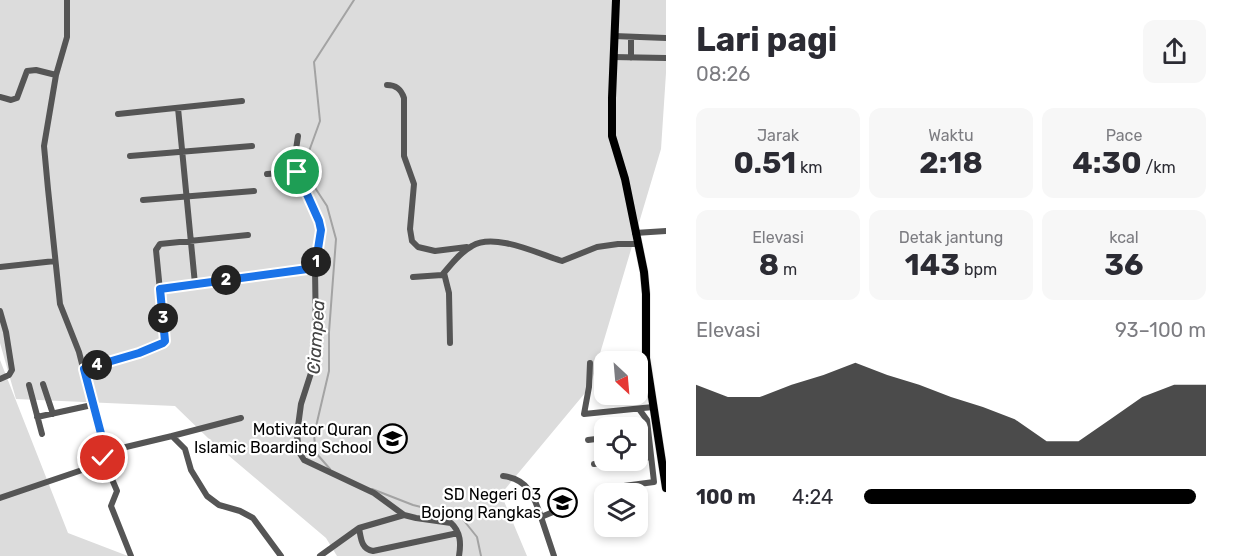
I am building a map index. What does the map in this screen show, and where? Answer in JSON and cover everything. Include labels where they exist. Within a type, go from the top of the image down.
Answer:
[{"type":"main road","points":[[616,0],[612,136],[624,179],[645,286],[646,358],[666,488]]},
{"type":"street","points":[[67,0],[67,37],[56,75],[44,146],[61,308],[84,369],[104,455],[117,491],[111,506],[130,556]]},
{"type":"street","points":[[614,36],[666,38]]},
{"type":"street","points":[[631,37],[631,58]]},
{"type":"street","points":[[613,57],[666,58]]},
{"type":"street","points":[[0,97],[11,100],[17,98],[27,72],[32,70],[56,75]]},
{"type":"street","points":[[387,85],[396,87],[404,98],[404,156],[414,184],[410,229],[412,241],[418,247],[435,251],[453,250],[493,241],[562,261],[597,247],[618,243],[637,244]]},
{"type":"street","points":[[118,114],[242,101]]},
{"type":"street","points":[[178,108],[195,284]]},
{"type":"street","points":[[298,136],[295,156],[297,172],[321,230],[315,268],[316,338],[311,373],[301,404],[297,434],[299,452],[304,460],[374,493],[404,514],[416,518],[446,521],[458,532],[461,542],[459,556]]},
{"type":"street","points":[[130,156],[252,146]]},
{"type":"street","points":[[267,174],[297,172]]},
{"type":"street","points":[[143,200],[254,191]]},
{"type":"street","points":[[635,233],[666,231]]},
{"type":"street","points":[[84,369],[146,351],[165,341],[156,250],[158,246],[164,242],[248,235]]},
{"type":"street","points":[[413,277],[438,276],[444,273],[452,262],[470,246]]},
{"type":"street","points":[[0,267],[56,261]]},
{"type":"street","points":[[160,289],[315,268]]},
{"type":"street","points":[[444,273],[449,294],[450,343]]},
{"type":"street","points":[[0,310],[12,370],[9,375],[0,379]]},
{"type":"street","points":[[590,363],[589,387],[584,414],[653,407]]},
{"type":"street","points":[[43,384],[53,414]]},
{"type":"street","points":[[29,385],[42,434]]},
{"type":"street","points":[[38,417],[92,405]]},
{"type":"street","points":[[639,409],[644,417]]},
{"type":"street","points":[[0,498],[88,468],[104,455],[242,418]]},
{"type":"street","points":[[648,432],[654,482],[648,484]]},
{"type":"street","points":[[172,436],[185,450],[191,470],[211,500],[248,514],[281,556]]},
{"type":"street","points":[[588,440],[594,439]]},
{"type":"street","points":[[503,476],[521,481],[527,486],[535,499],[554,556]]},
{"type":"street","points":[[541,517],[558,510]]},
{"type":"street","points":[[320,556],[359,528],[404,514]]},
{"type":"street","points":[[359,528],[363,546],[370,551],[458,532]]},
{"type":"shaded area","points":[[0,0],[666,0],[666,73],[661,149],[601,351],[594,351],[594,374],[590,387],[501,494],[527,556],[337,556],[326,538],[209,439],[175,406],[16,399],[0,343]]},
{"type":"shaded area","points":[[0,360],[68,533],[128,556],[0,556]]},
{"type":"waterway","name":"Ciampea","points":[[330,469],[316,453],[314,435],[329,371],[329,332],[336,239],[327,206],[306,174],[308,154],[320,121],[314,62],[354,0]]},
{"type":"waterway","name":"Ciampea","points":[[372,489],[413,505],[461,517],[477,537],[481,556]]},
{"type":"place","name":"Motivator Quran Islamic Boarding School","points":[[393,438]]},
{"type":"place","name":"SD Negeri 03 Bojong Rangkas","points":[[562,503]]},
{"type":"route","points":[[103,458],[104,445],[84,369],[153,349],[165,341],[160,289],[315,268],[321,230],[317,215],[297,172]]}]
